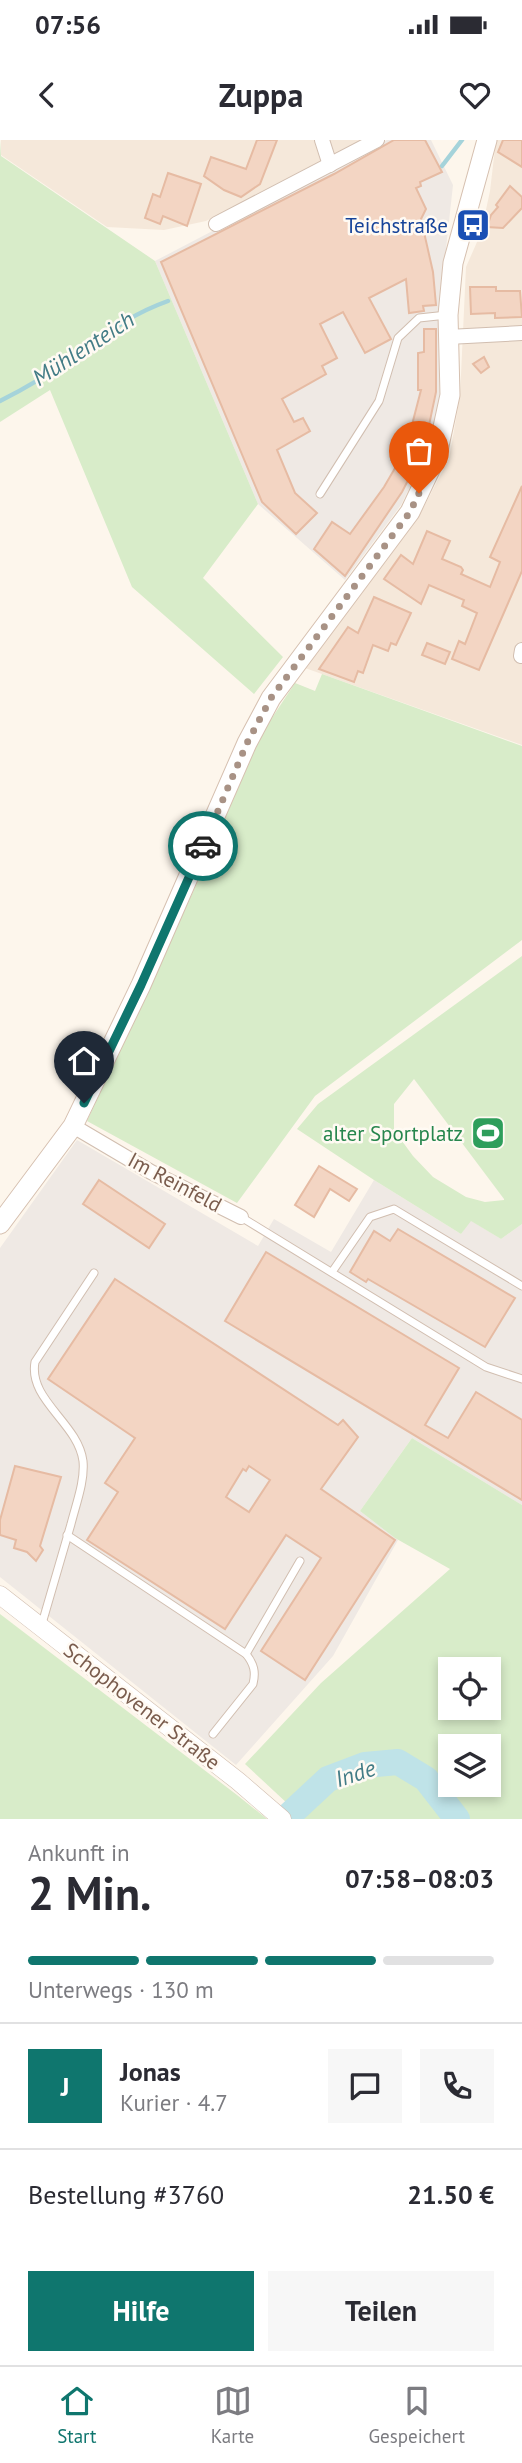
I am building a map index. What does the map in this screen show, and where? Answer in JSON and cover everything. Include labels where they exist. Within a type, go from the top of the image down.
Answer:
[{"type":"main road","points":[[0,1224],[73,1126],[141,985],[247,743],[271,698],[410,512],[438,455],[450,395],[447,315],[453,263],[487,140]]},
{"type":"street","points":[[322,140],[330,164]]},
{"type":"street","points":[[216,224],[377,140]]},
{"type":"street","points":[[448,337],[522,333]]},
{"type":"street","points":[[521,656],[522,650]]},
{"type":"street","name":"Im Reinfeld","points":[[73,1126],[151,1172],[241,1217]]},
{"type":"street","name":"Schophovener Straße","points":[[0,1595],[282,1819]]},
{"type":"lane","points":[[320,494],[379,401],[398,338],[419,318],[447,315]]},
{"type":"lane","points":[[332,1272],[370,1217],[394,1209],[522,1286]]},
{"type":"lane","points":[[241,1217],[486,1367],[521,1376]]},
{"type":"lane","points":[[41,1627],[80,1490],[83,1462],[70,1430],[45,1398],[33,1374],[35,1362],[94,1273]]},
{"type":"lane","points":[[68,1535],[246,1654],[253,1665],[253,1684],[213,1734]]},
{"type":"lane","points":[[246,1654],[300,1561]]},
{"type":"shaded area","points":[[1,140],[364,140],[206,221],[164,230],[107,227],[1,155]]},
{"type":"shaded area","points":[[387,140],[431,140],[453,185],[439,312],[440,394],[428,451],[401,505],[345,580],[258,504],[155,261]]},
{"type":"shaded area","points":[[496,140],[522,140],[522,745],[305,668],[418,518],[449,459],[460,396],[466,267],[481,233],[490,191]]},
{"type":"shaded area","points":[[77,1140],[258,1246],[274,1219],[331,1252],[374,1180],[461,1234],[470,1220],[501,1239],[522,1224],[522,1505],[412,1438],[360,1511],[398,1540],[333,1656],[236,1765],[0,1577],[0,1248]]},
{"type":"green space","points":[[0,140],[1,156],[155,261],[258,504],[203,578],[283,657],[254,694],[132,587],[50,390],[0,422]]},
{"type":"green space","points":[[322,674],[522,746],[522,940],[315,1096],[237,1203],[87,1121],[193,892],[262,733],[295,683],[315,691]]},
{"type":"green space","points":[[522,956],[522,1224],[501,1239],[471,1221],[461,1234],[297,1129],[318,1104]],"holes":[[[414,1079],[504,1199],[485,1202],[466,1197],[433,1177],[413,1156],[394,1130],[394,1104]]]},
{"type":"green space","points":[[412,1438],[522,1505],[522,1819],[304,1819],[245,1764],[321,1683],[450,1569],[395,1538],[360,1511]]},
{"type":"green space","points":[[0,1614],[237,1795],[267,1819],[0,1819]]},
{"type":"building","points":[[257,140],[277,140],[260,184],[241,197],[224,190],[204,176],[211,157],[246,169]]},
{"type":"building","points":[[394,140],[425,140],[442,172],[420,182],[421,186],[416,188],[426,209],[421,219],[433,272],[436,305],[423,306],[424,311],[409,313],[406,279],[369,298],[391,339],[365,353],[343,312],[320,324],[337,358],[322,366],[326,374],[282,399],[294,422],[303,418],[310,431],[277,450],[295,493],[317,513],[296,534],[262,502],[161,262],[334,174]]},
{"type":"building","points":[[503,140],[522,140],[522,167],[498,152]]},
{"type":"building","points":[[168,173],[201,184],[187,226],[163,216],[160,224],[145,218],[153,194],[160,197]]},
{"type":"building","points":[[510,186],[522,197],[522,208],[503,228],[487,227],[491,215],[498,207],[496,205]]},
{"type":"building","points":[[470,287],[520,291],[522,317],[495,318],[495,313],[471,314]]},
{"type":"building","points":[[424,329],[436,329],[436,392],[424,449],[402,492],[345,576],[314,549],[332,522],[350,534],[398,463],[391,460],[395,441],[407,444],[421,390],[418,390],[418,353],[424,352]]},
{"type":"building","points":[[484,357],[489,367],[481,373],[473,364]]},
{"type":"building","points":[[522,486],[522,571],[479,670],[452,659],[459,641],[465,644],[477,613],[462,606],[464,600],[429,585],[421,604],[384,579],[401,555],[413,564],[427,531],[450,541],[442,559],[461,567],[461,574],[490,587],[500,562],[490,557]]},
{"type":"building","points":[[374,597],[411,613],[396,645],[391,643],[388,651],[373,645],[363,673],[358,671],[354,682],[319,669],[348,627],[358,633]]},
{"type":"building","points":[[427,643],[450,652],[445,664],[422,655]]},
{"type":"building","points":[[319,1166],[357,1189],[349,1201],[330,1189],[314,1217],[295,1205]]},
{"type":"building","points":[[99,1180],[165,1224],[149,1248],[83,1204]]},
{"type":"building","points":[[398,1229],[515,1298],[485,1347],[368,1279],[366,1282],[350,1272],[374,1231],[390,1241]]},
{"type":"building","points":[[266,1252],[459,1368],[425,1425],[448,1438],[476,1392],[522,1420],[522,1500],[225,1321]]},
{"type":"building","points":[[115,1279],[338,1425],[343,1420],[358,1437],[321,1489],[395,1540],[305,1680],[261,1651],[321,1558],[286,1535],[225,1629],[87,1540],[118,1492],[105,1483],[135,1438],[48,1379]],"holes":[[[249,1466],[270,1480],[249,1512],[226,1497],[243,1469],[246,1471]]]},
{"type":"building","points":[[15,1466],[61,1477],[40,1546],[43,1550],[36,1561],[27,1552],[14,1548],[16,1540],[0,1535],[0,1520]]},
{"type":"waterway","name":"Mühlenteich","points":[[442,166],[462,140]]},
{"type":"waterway","name":"Mühlenteich","points":[[0,401],[48,374],[130,318],[168,301]]},
{"type":"waterway","name":"Inde","points":[[285,1819],[328,1779],[365,1765],[398,1762],[426,1779],[457,1819]]},
{"type":"way so far","points":[[203,846],[247,743],[271,698],[410,512],[419,493]]},
{"type":"place","name":"Teichstraße","points":[[473,225]]},
{"type":"place","name":"alter Sportplatz","points":[[488,1133]]},
{"type":"route","points":[[84,1103],[141,985],[203,846]]}]
